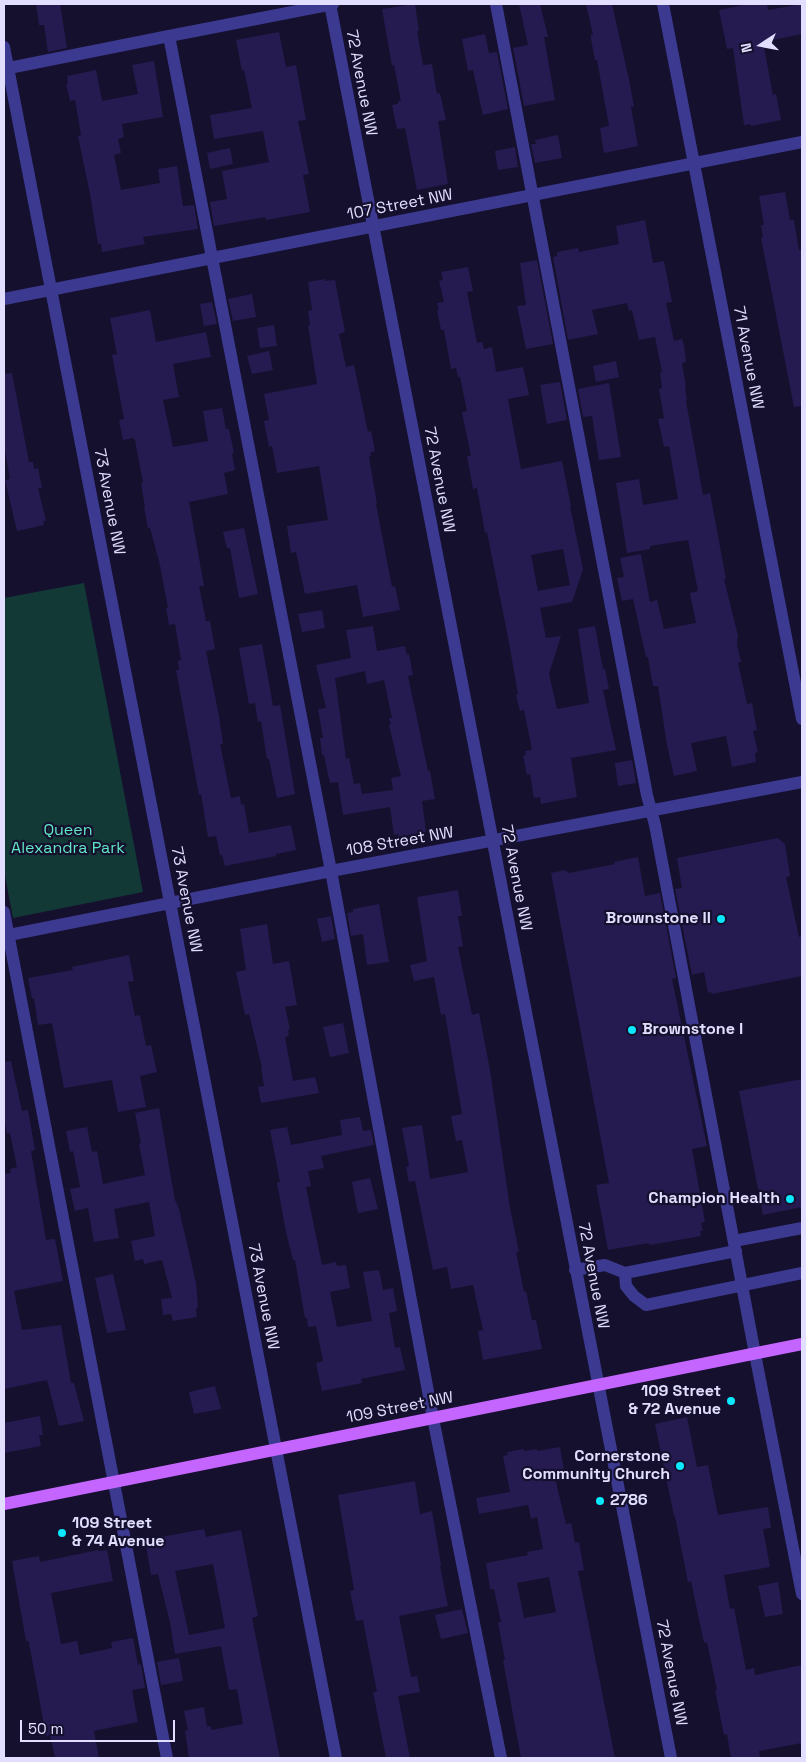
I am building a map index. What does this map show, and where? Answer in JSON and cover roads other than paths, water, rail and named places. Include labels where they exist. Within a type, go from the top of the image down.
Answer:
[{"type":"main road","name":"109 Street NW","points":[[4,1504],[802,1344]]},
{"type":"street","points":[[6,68],[331,4]]},
{"type":"street","name":"72 Avenue NW","points":[[331,4],[671,1758]]},
{"type":"street","points":[[496,4],[802,1594]]},
{"type":"street","name":"71 Avenue NW","points":[[663,4],[802,719]]},
{"type":"street","points":[[169,36],[331,871],[433,1418],[501,1758]]},
{"type":"street","name":"73 Avenue NW","points":[[4,47],[6,68],[51,289],[336,1758]]},
{"type":"street","name":"107 Street NW","points":[[4,299],[802,142]]},
{"type":"street","name":"108 Street NW","points":[[6,935],[331,871],[802,782]]},
{"type":"street","points":[[4,912],[6,935],[167,1758]]},
{"type":"street","points":[[575,1270],[605,1265],[625,1273],[802,1228]]},
{"type":"street","points":[[625,1273],[626,1286],[634,1296],[646,1305],[802,1273]]},
{"type":"place","name":"Brownstone II","points":[[721,919]]},
{"type":"place","name":"Brownstone I","points":[[632,1030]]},
{"type":"place","name":"Champion Health","points":[[790,1199]]},
{"type":"place","name":"109 Street & 72 Avenue","points":[[731,1401]]},
{"type":"place","name":"Cornerstone Community Church","points":[[680,1466]]},
{"type":"place","name":"2786","points":[[600,1501]]},
{"type":"place","name":"109 Street & 74 Avenue","points":[[62,1533]]},
{"type":"park label","name":"Queen Alexandra Park","points":[[68,840]]}]
